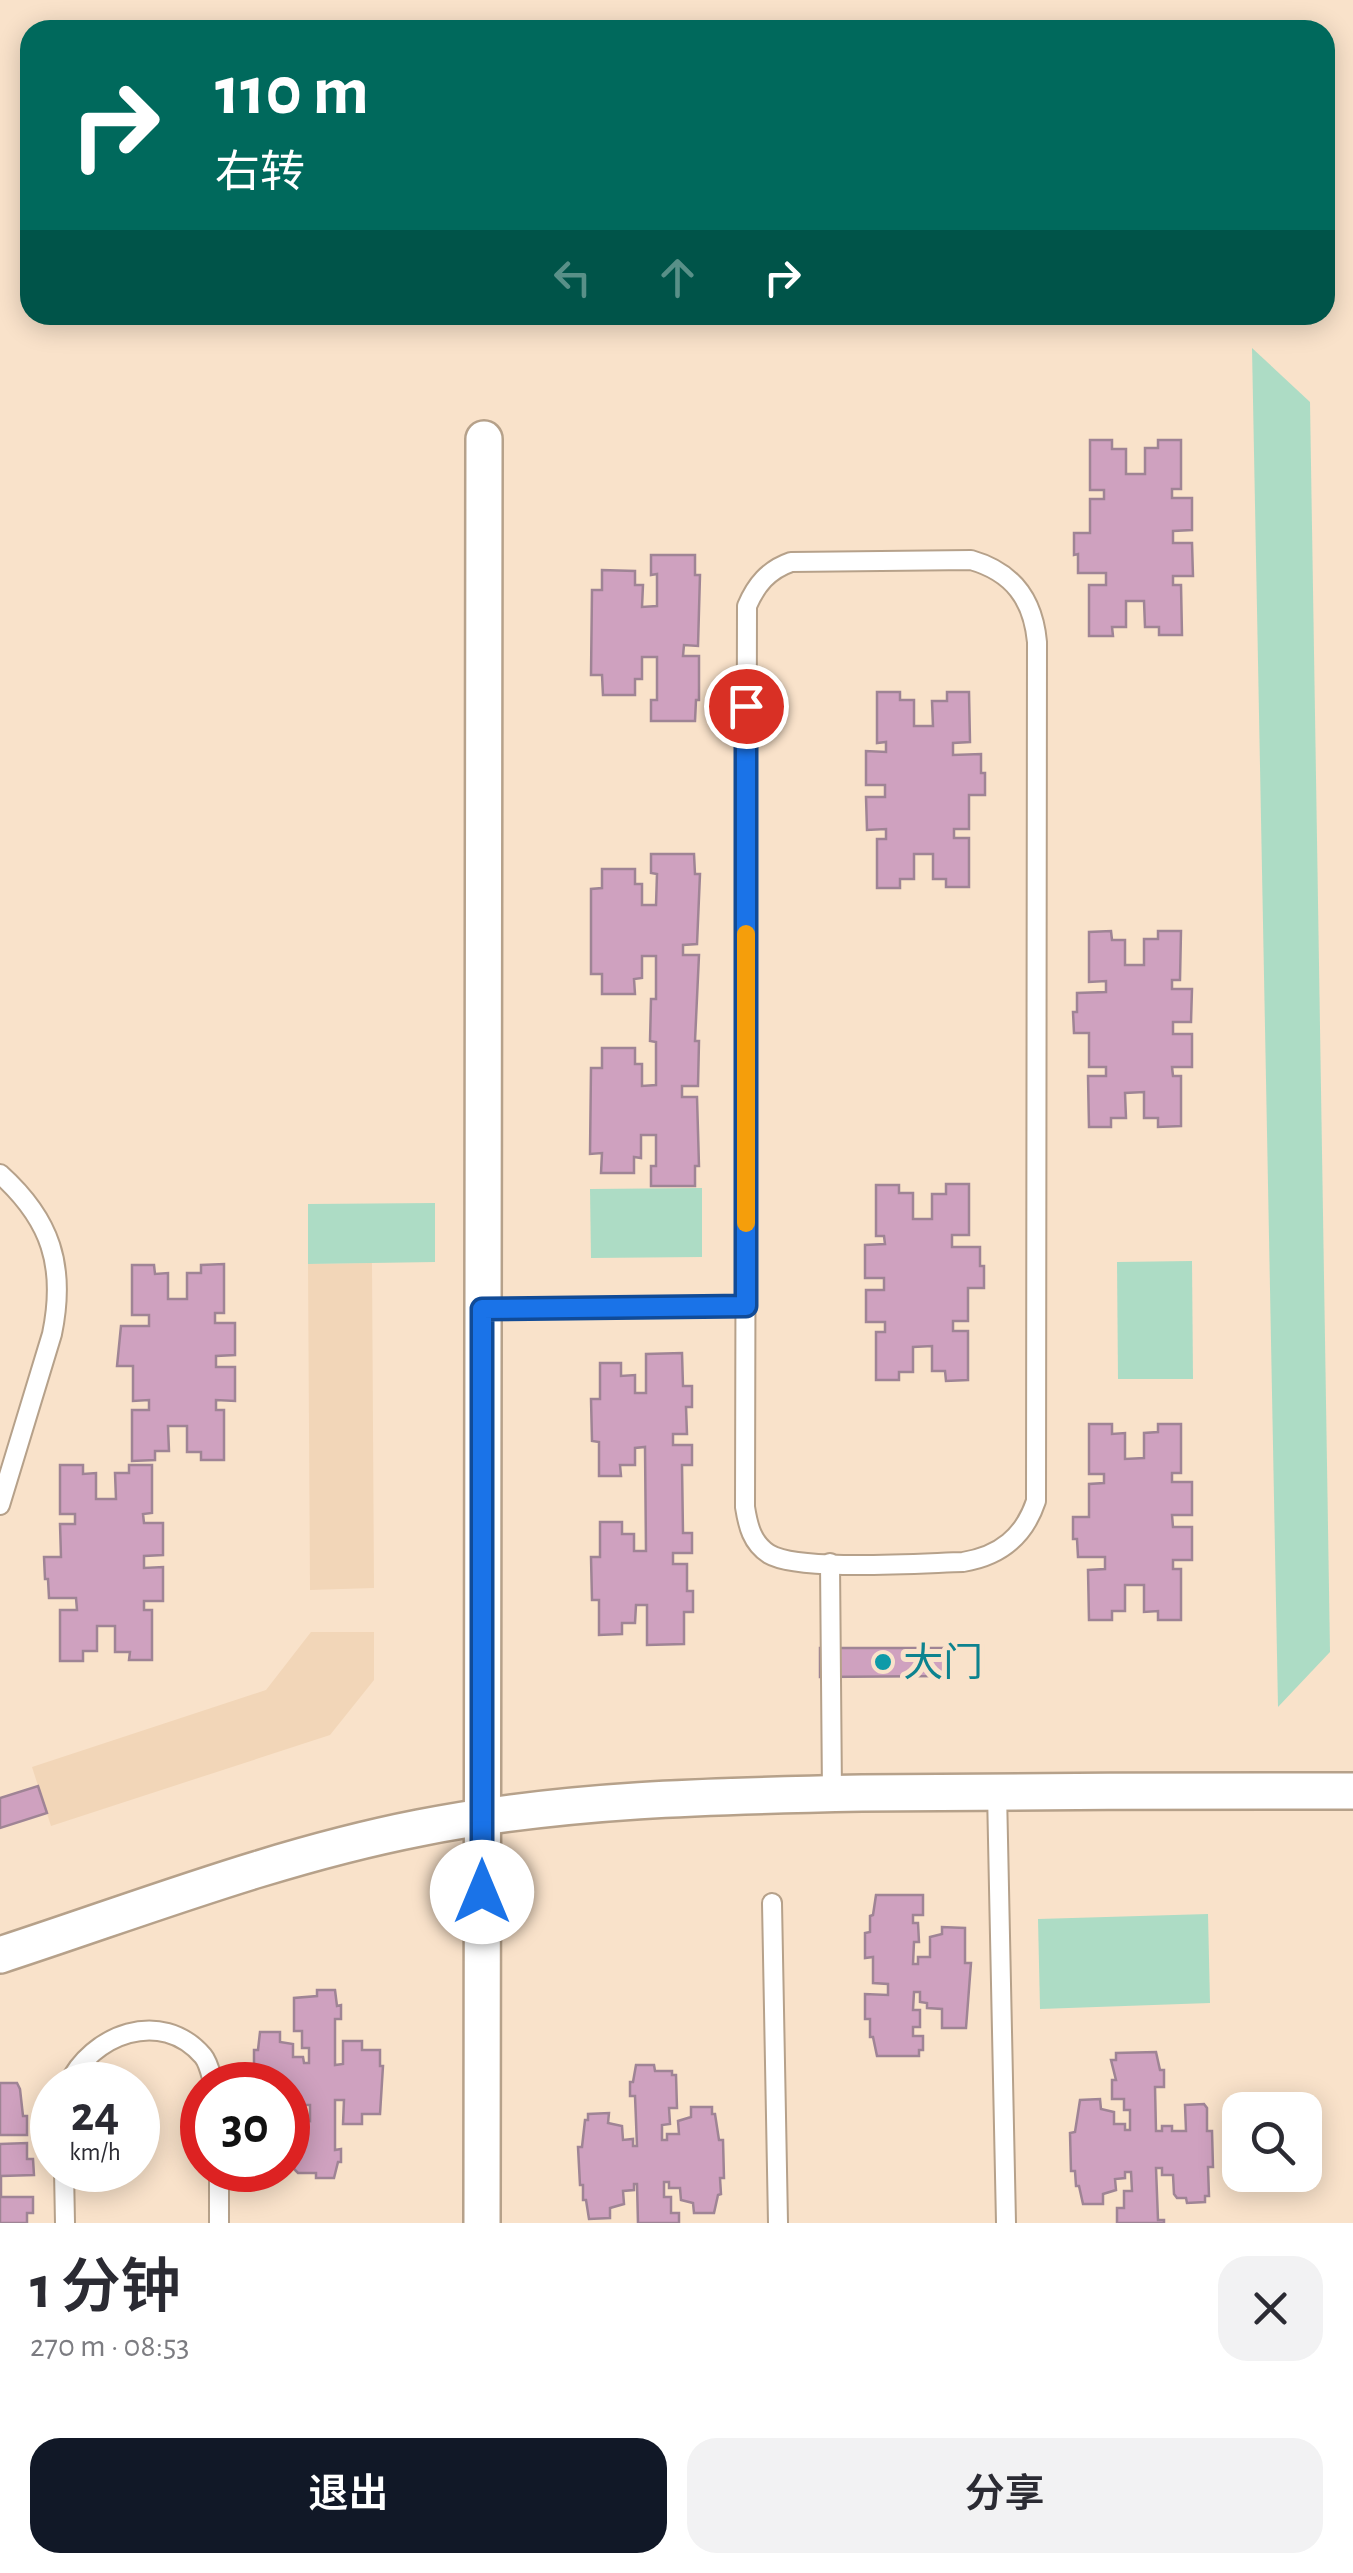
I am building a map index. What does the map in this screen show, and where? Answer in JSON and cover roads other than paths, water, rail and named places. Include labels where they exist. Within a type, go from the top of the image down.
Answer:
[{"type":"street","points":[[482,2223],[484,439]]},
{"type":"street","points":[[0,1956],[318,1853],[418,1828],[581,1803],[703,1796],[1353,1791]]},
{"type":"lane","points":[[972,560],[986,564],[1005,574],[1030,604],[1037,642],[1036,1501],[1030,1520],[1016,1538],[982,1559],[796,1564],[766,1552],[748,1526],[746,1507],[746,1306],[747,606],[764,578],[776,567],[790,562],[972,560]]},
{"type":"lane","points":[[0,1174],[34,1209],[47,1234],[55,1261],[58,1306],[0,1505]]},
{"type":"lane","points":[[482,1309],[746,1306]]},
{"type":"lane","points":[[830,1564],[832,1794]]},
{"type":"lane","points":[[997,1792],[1006,2223]]},
{"type":"lane","points":[[772,1903],[778,2223]]},
{"type":"lane","points":[[80,2062],[109,2038],[151,2030],[170,2034],[206,2062]]},
{"type":"lane","points":[[64,2192],[64,2223]]},
{"type":"lane","points":[[219,2192],[219,2223]]},
{"type":"place","name":"大门","points":[[883,1662]]}]
